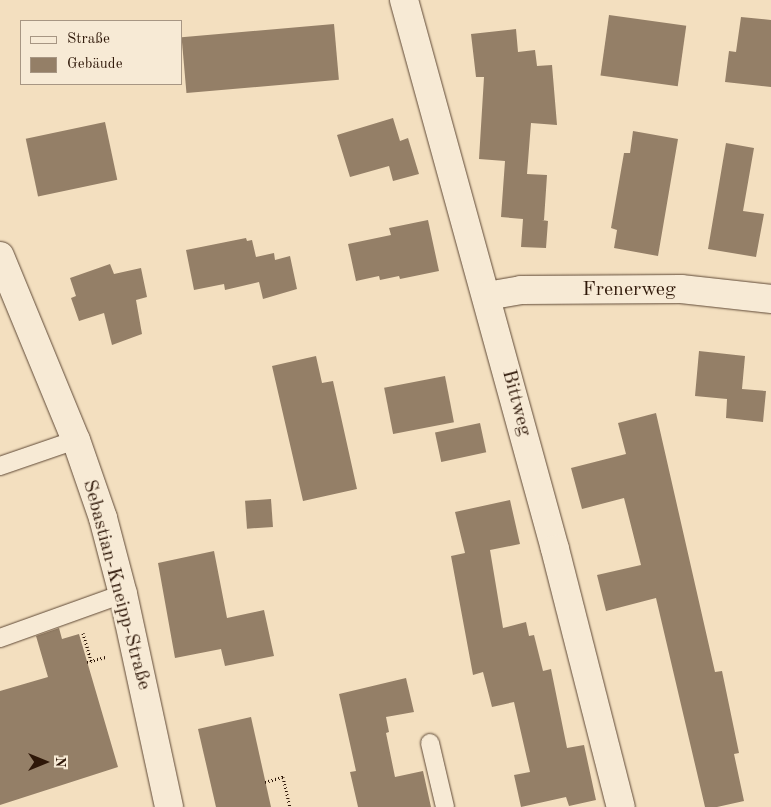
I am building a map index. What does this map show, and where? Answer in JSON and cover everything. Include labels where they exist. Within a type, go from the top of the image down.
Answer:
[{"type":"street","name":"Bittweg","points":[[404,0],[487,296],[621,807]]},
{"type":"street","name":"Sebastian-Kneipp-Straße","points":[[0,256],[76,440],[103,518],[123,594],[169,807]]},
{"type":"street","name":"Frenerweg","points":[[487,296],[521,290],[682,289],[771,299]]},
{"type":"lane","points":[[0,466],[76,440]]},
{"type":"lane","points":[[0,638],[123,594]]},
{"type":"lane","points":[[430,743],[444,807]]},
{"type":"path","points":[[87,662],[109,656]]},
{"type":"path","points":[[265,782],[283,777],[290,807]]},
{"type":"building","points":[[609,15],[686,26],[678,86],[601,75]]},
{"type":"building","points":[[741,17],[771,20],[771,87],[725,82],[729,51],[736,52]]},
{"type":"building","points":[[334,24],[339,80],[186,93],[182,37]]},
{"type":"building","points":[[516,29],[518,52],[535,50],[537,66],[552,65],[557,125],[531,123],[527,174],[547,175],[544,220],[542,220],[548,221],[546,248],[521,247],[523,219],[501,217],[505,161],[479,159],[484,77],[476,77],[471,34]]},
{"type":"building","points":[[393,118],[400,141],[408,138],[419,174],[393,181],[389,166],[350,177],[337,135]]},
{"type":"building","points":[[105,122],[117,180],[38,197],[26,139]]},
{"type":"building","points":[[633,131],[678,139],[658,256],[614,248],[617,230],[611,228],[624,153],[630,153]]},
{"type":"building","points":[[726,143],[754,148],[743,211],[764,214],[756,257],[708,249]]},
{"type":"building","points":[[428,220],[439,271],[400,279],[399,276],[380,280],[379,276],[356,281],[348,244],[391,235],[389,228]]},
{"type":"building","points":[[246,238],[247,241],[252,240],[256,257],[274,253],[275,260],[290,256],[297,289],[263,299],[259,282],[225,290],[224,284],[194,290],[186,250]]},
{"type":"building","points":[[110,264],[114,274],[141,268],[147,297],[136,300],[142,334],[112,345],[104,313],[79,321],[71,298],[76,296],[70,278]]},
{"type":"building","points":[[699,351],[745,356],[742,389],[766,391],[763,422],[726,418],[727,399],[695,396]]},
{"type":"building","points":[[316,356],[322,383],[333,381],[357,489],[303,501],[272,366]]},
{"type":"building","points":[[445,376],[454,422],[393,434],[384,388]]},
{"type":"building","points":[[656,413],[715,672],[722,671],[739,753],[734,754],[744,801],[717,807],[705,807],[656,598],[606,611],[597,575],[641,565],[624,498],[582,509],[571,468],[626,454],[618,423]]},
{"type":"building","points":[[480,423],[486,452],[441,462],[435,433]]},
{"type":"building","points":[[271,499],[273,527],[247,529],[245,501]]},
{"type":"building","points":[[510,500],[520,544],[490,550],[503,628],[526,622],[529,636],[534,635],[543,671],[551,669],[567,748],[584,745],[596,800],[569,806],[566,797],[521,807],[514,775],[530,772],[514,702],[492,707],[483,672],[473,675],[451,556],[465,553],[455,512]]},
{"type":"building","points":[[214,551],[227,618],[264,610],[274,656],[225,666],[221,649],[175,658],[158,563]]},
{"type":"building","points":[[59,628],[62,639],[79,634],[118,767],[0,805],[0,691],[48,677],[36,636]]},
{"type":"building","points":[[406,678],[414,712],[386,717],[389,732],[386,733],[395,777],[423,771],[431,807],[358,807],[350,772],[356,771],[339,694]]},
{"type":"building","points":[[251,717],[271,807],[216,807],[198,729]]}]
